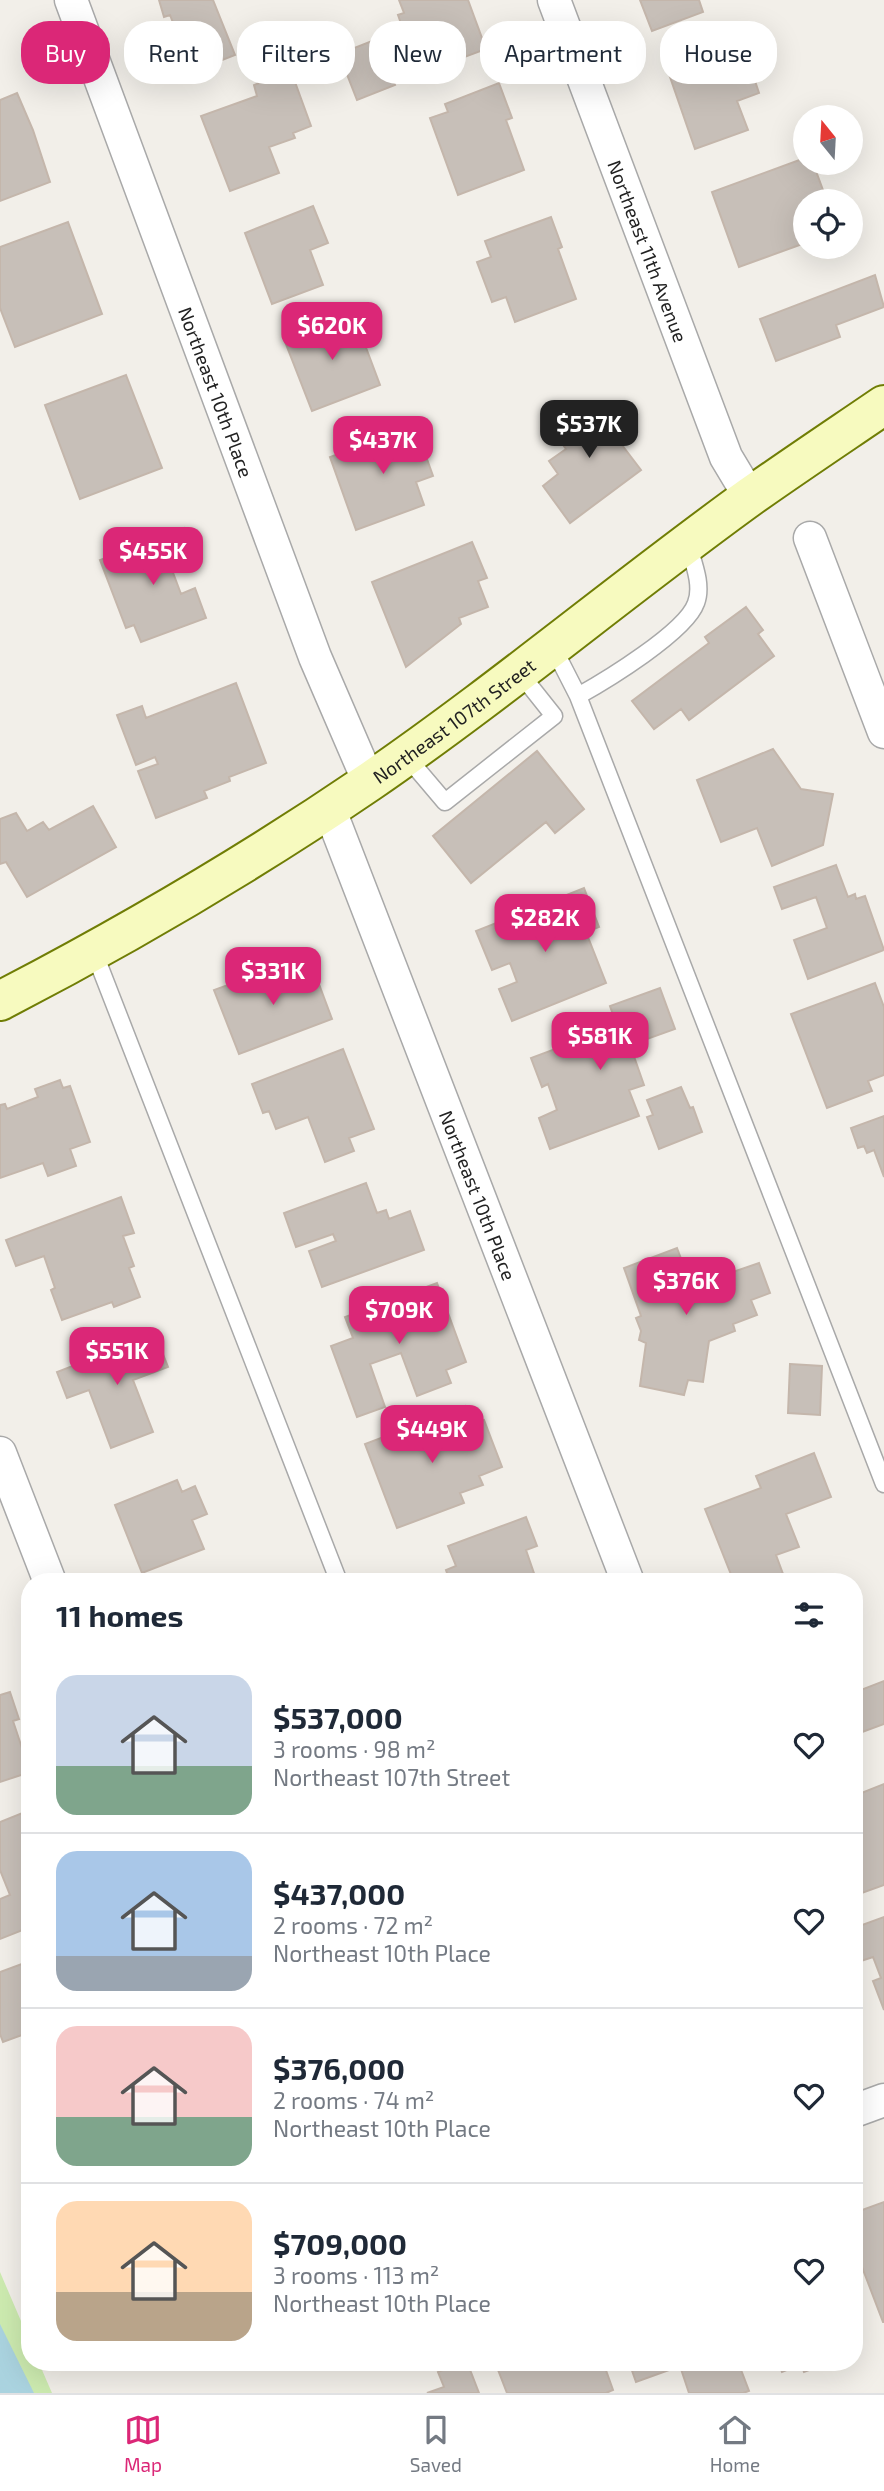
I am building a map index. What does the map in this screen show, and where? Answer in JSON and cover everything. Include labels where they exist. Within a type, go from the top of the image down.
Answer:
[{"type":"street","name":"Northeast 10th Place","points":[[71,0],[315,657],[369,782]]},
{"type":"street","name":"Northeast 11th Avenue","points":[[554,0],[726,457],[750,497]]},
{"type":"street","name":"Northeast 107th Street","points":[[0,1001],[94,952],[204,887],[369,782],[750,497],[884,405]]},
{"type":"street","points":[[810,538],[884,732]]},
{"type":"street","name":"Northeast 10th Place","points":[[329,808],[625,1573]]},
{"type":"street","points":[[0,1453],[47,1573]]},
{"type":"street","points":[[863,2108],[884,2100]]},
{"type":"lane","points":[[578,696],[608,680],[679,626],[696,603],[697,577],[688,544]]},
{"type":"lane","points":[[553,646],[578,696],[884,1484]]},
{"type":"lane","points":[[406,756],[444,802],[554,716],[519,672]]},
{"type":"lane","points":[[94,952],[336,1573]]},
{"type":"green space","points":[[0,2272],[21,2321],[21,2371],[42,2371],[52,2393],[0,2393]]},
{"type":"water","points":[[0,2324],[34,2393],[0,2393]]},
{"type":"building","points":[[159,0],[213,0],[221,21],[172,21],[170,15],[164,17]]},
{"type":"building","points":[[399,0],[468,0],[480,33],[480,51],[466,56],[466,21],[400,21],[398,15],[404,13]]},
{"type":"building","points":[[640,0],[699,0],[703,12],[679,21],[660,21],[660,28],[652,31]]},
{"type":"building","points":[[223,25],[235,55],[223,60]]},
{"type":"building","points":[[369,42],[369,84],[395,85],[357,100],[351,84],[355,84],[355,48]]},
{"type":"building","points":[[296,84],[311,126],[293,133],[295,138],[269,147],[279,173],[230,191],[201,116],[257,96],[254,85]]},
{"type":"building","points":[[499,84],[512,118],[506,120],[524,170],[458,195],[430,118],[448,112],[445,104]]},
{"type":"building","points":[[672,84],[756,84],[759,93],[737,101],[748,130],[695,149]]},
{"type":"building","points":[[17,93],[33,130],[50,182],[0,201],[0,100]]},
{"type":"building","points":[[793,162],[793,175],[817,175],[823,189],[793,189],[793,247],[739,267],[712,192]]},
{"type":"building","points":[[313,206],[328,243],[310,250],[323,285],[272,304],[245,233]]},
{"type":"building","points":[[551,217],[562,247],[558,249],[576,299],[515,322],[506,297],[492,302],[477,262],[491,257],[485,241]]},
{"type":"building","points":[[68,222],[102,314],[15,347],[0,308],[0,247]]},
{"type":"building","points":[[875,275],[884,307],[836,325],[840,337],[776,361],[760,319]]},
{"type":"building","points":[[353,313],[380,385],[312,411],[284,339]]},
{"type":"building","points":[[126,375],[162,468],[80,499],[45,405]]},
{"type":"building","points":[[581,402],[596,423],[620,405],[630,432],[623,437],[627,442],[622,445],[641,470],[570,523],[543,486],[558,474],[549,461],[566,449],[549,426]]},
{"type":"building","points":[[414,423],[433,476],[416,482],[424,505],[356,530],[330,457]]},
{"type":"building","points":[[184,528],[193,553],[169,562],[181,594],[195,588],[206,618],[141,642],[134,625],[126,628],[100,560]]},
{"type":"building","points":[[472,542],[487,578],[478,581],[488,607],[459,618],[461,624],[406,667],[372,582]]},
{"type":"building","points":[[746,607],[763,630],[758,634],[774,656],[689,720],[681,709],[654,729],[632,701],[709,643],[705,637]]},
{"type":"building","points":[[236,683],[266,763],[229,777],[230,781],[204,791],[207,798],[156,818],[138,771],[158,764],[155,757],[136,765],[117,715],[142,706],[146,718]]},
{"type":"building","points":[[773,749],[801,789],[833,794],[823,845],[772,866],[757,828],[721,842],[697,780]]},
{"type":"building","points":[[537,751],[584,809],[555,833],[546,822],[471,883],[433,836]]},
{"type":"building","points":[[93,806],[116,847],[27,897],[6,862],[0,864],[0,819],[16,813],[27,831],[43,822],[49,830]]},
{"type":"building","points":[[836,865],[848,897],[855,894],[856,899],[865,896],[884,950],[808,979],[794,940],[827,928],[816,897],[782,909],[774,887]]},
{"type":"building","points":[[584,888],[599,927],[586,932],[606,983],[512,1021],[499,989],[517,982],[510,963],[492,970],[476,931]]},
{"type":"building","points":[[310,960],[332,1019],[239,1054],[214,990],[239,981],[241,986]]},
{"type":"building","points":[[875,983],[884,1007],[884,1075],[868,1081],[872,1091],[827,1108],[791,1014]]},
{"type":"building","points":[[660,988],[675,1029],[630,1045],[644,1085],[629,1090],[639,1116],[550,1149],[539,1118],[557,1110],[548,1084],[542,1087],[531,1058],[617,1026],[610,1006]]},
{"type":"building","points":[[343,1049],[374,1129],[349,1138],[354,1151],[325,1162],[308,1117],[276,1129],[269,1111],[263,1113],[252,1084]]},
{"type":"building","points":[[60,1080],[63,1088],[70,1086],[90,1142],[70,1149],[76,1166],[48,1176],[43,1163],[0,1178],[0,1105],[5,1104],[7,1109],[38,1097],[35,1089]]},
{"type":"building","points":[[681,1087],[690,1108],[693,1107],[702,1132],[659,1149],[647,1117],[653,1115],[647,1100]]},
{"type":"building","points":[[884,1116],[884,1177],[874,1150],[867,1153],[864,1146],[858,1148],[851,1128]]},
{"type":"building","points":[[366,1183],[377,1213],[386,1210],[389,1219],[410,1211],[424,1250],[322,1287],[309,1251],[336,1241],[333,1234],[296,1247],[284,1213]]},
{"type":"building","points":[[121,1197],[134,1233],[123,1236],[134,1266],[129,1268],[140,1297],[114,1307],[112,1302],[62,1320],[51,1290],[55,1288],[44,1256],[16,1266],[6,1240]]},
{"type":"building","points":[[677,1248],[694,1293],[732,1280],[730,1273],[759,1263],[770,1293],[751,1300],[757,1315],[733,1324],[735,1331],[709,1341],[703,1382],[688,1380],[684,1395],[640,1386],[646,1343],[639,1340],[641,1331],[636,1318],[641,1316],[624,1268]]},
{"type":"building","points":[[437,1283],[466,1362],[446,1370],[451,1383],[417,1396],[401,1353],[370,1364],[385,1407],[357,1417],[331,1346],[353,1338],[345,1317]]},
{"type":"building","points":[[155,1334],[168,1367],[133,1380],[153,1432],[111,1448],[89,1390],[67,1398],[57,1372]]},
{"type":"building","points":[[790,1364],[822,1366],[820,1415],[788,1413]]},
{"type":"building","points":[[465,1406],[472,1424],[484,1420],[502,1467],[479,1476],[483,1485],[460,1493],[464,1503],[397,1528],[365,1444]]},
{"type":"building","points":[[814,1453],[831,1497],[786,1514],[799,1547],[776,1555],[783,1573],[730,1573],[705,1509],[761,1488],[756,1476]]},
{"type":"building","points":[[177,1480],[182,1492],[195,1486],[207,1514],[192,1520],[204,1549],[142,1573],[115,1505]]},
{"type":"building","points":[[526,1517],[537,1546],[526,1550],[534,1573],[447,1573],[446,1570],[456,1566],[448,1546]]},
{"type":"building","points":[[884,1681],[884,1724],[863,1732],[863,1689]]},
{"type":"building","points":[[10,1692],[19,1719],[13,1721],[21,1745],[21,1775],[0,1782],[0,1695]]},
{"type":"building","points":[[884,1784],[884,1885],[863,1893],[863,1792]]},
{"type":"building","points":[[21,1814],[21,1931],[0,1939],[0,1899],[10,1895],[0,1870],[0,1822]]},
{"type":"building","points":[[884,1917],[884,2010],[873,1981],[881,1978],[873,1957],[863,1960],[863,1925]]},
{"type":"building","points":[[21,1964],[21,2035],[3,2042],[0,2034],[0,1972]]},
{"type":"building","points":[[884,2202],[884,2322],[863,2270],[863,2210]]},
{"type":"building","points":[[470,2371],[479,2393],[427,2393],[444,2387],[438,2372]]},
{"type":"building","points":[[498,2371],[606,2371],[613,2390],[606,2393],[507,2393]]},
{"type":"building","points":[[632,2371],[666,2371],[636,2382]]},
{"type":"building","points":[[682,2371],[741,2371],[749,2391],[743,2393],[689,2393]]}]
